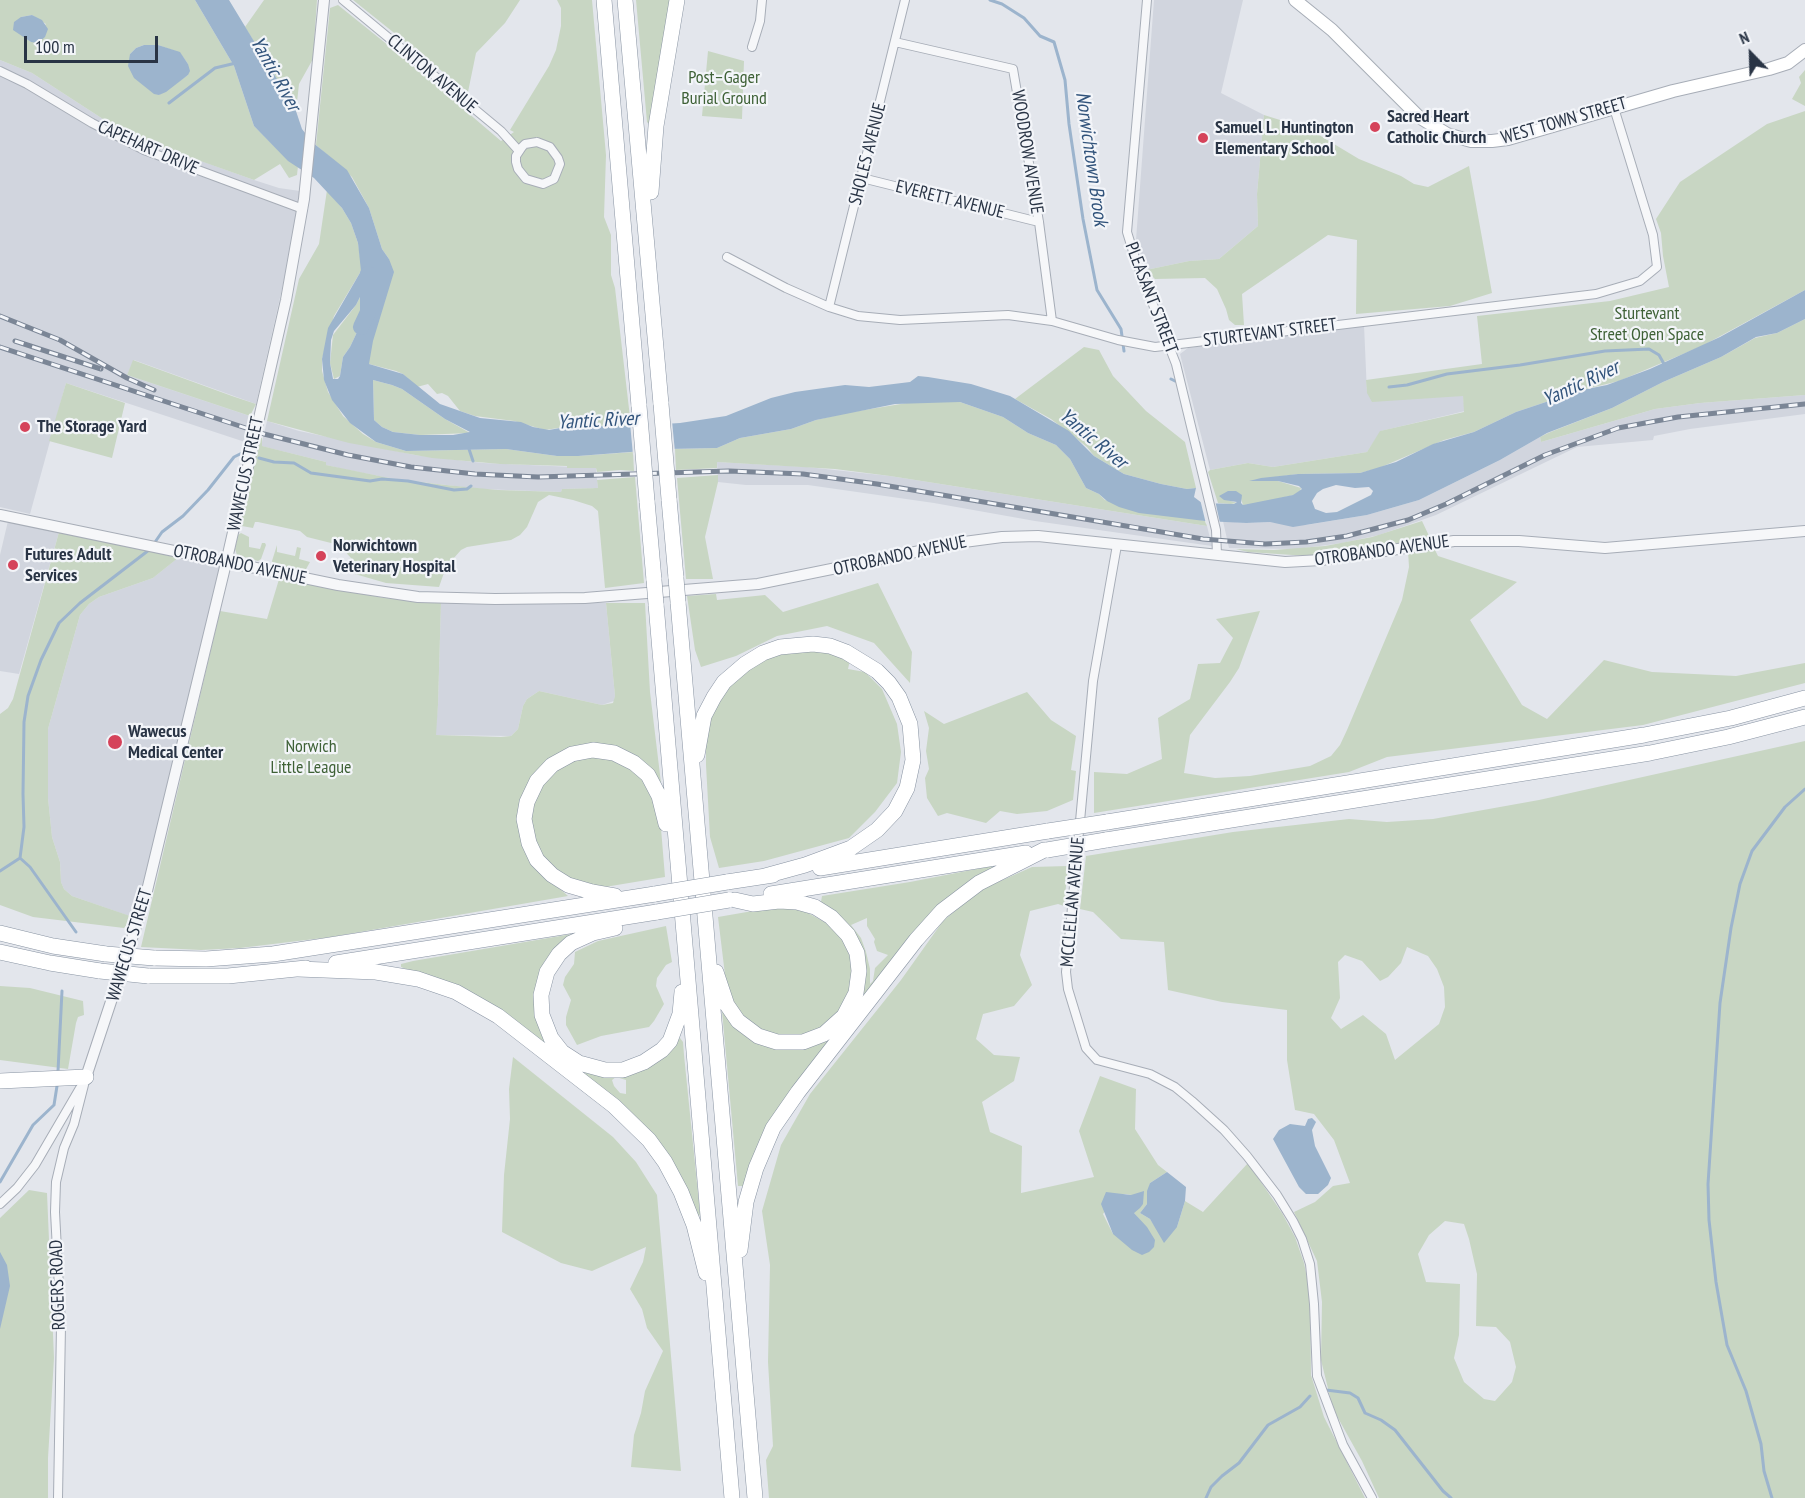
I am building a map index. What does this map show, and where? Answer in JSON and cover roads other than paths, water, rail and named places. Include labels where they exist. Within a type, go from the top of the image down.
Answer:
[{"type":"highway","points":[[604,0],[732,1498]]},
{"type":"highway","points":[[625,0],[755,1498]]},
{"type":"highway","points":[[646,230],[651,210],[654,137],[678,0]]},
{"type":"highway","points":[[694,788],[699,742],[706,713],[724,682],[738,668],[754,658],[789,645],[822,644],[838,648],[860,659],[889,683],[908,716],[914,751],[909,780],[895,811],[877,830],[851,848],[805,865],[765,876]]},
{"type":"highway","points":[[0,933],[106,954],[154,958],[206,959],[273,954],[1644,735],[1731,718],[1805,698]]},
{"type":"highway","points":[[0,952],[50,963],[148,976],[228,976],[298,969],[1658,752],[1805,717]]},
{"type":"highway","points":[[630,898],[592,892],[563,882],[541,865],[531,849],[525,826],[527,802],[537,781],[557,761],[578,752],[598,750],[624,757],[642,769],[659,796],[665,815],[668,838],[678,865]]},
{"type":"highway","points":[[737,1292],[742,1229],[750,1186],[764,1147],[785,1110],[916,940],[942,910],[979,883],[1046,850]]},
{"type":"highway","points":[[706,926],[724,998],[733,1015],[747,1030],[772,1041],[798,1043],[819,1037],[835,1026],[852,1004],[859,977],[857,954],[844,930],[826,913],[803,903],[779,901],[753,904],[732,900]]},
{"type":"highway","points":[[652,913],[593,933],[572,943],[551,963],[543,981],[540,1007],[545,1027],[558,1048],[579,1063],[591,1068],[612,1071],[632,1068],[657,1054],[670,1041],[678,1022],[686,956]]},
{"type":"highway","points":[[0,958],[50,963]]},
{"type":"highway","points":[[298,969],[387,973],[418,979],[450,989],[477,1002],[498,1016],[614,1106],[649,1140],[665,1162],[681,1192],[694,1225],[717,1315]]},
{"type":"highway","points":[[0,1081],[86,1077]]},
{"type":"main road","name":"WEST TOWN STREET","points":[[1295,0],[1315,14],[1342,39],[1410,109],[1437,129],[1454,137],[1475,142],[1501,140],[1706,82],[1775,68],[1793,60],[1805,50]]},
{"type":"street","name":"WAWECUS STREET","points":[[86,1077],[129,954],[145,899],[226,563],[286,300],[303,209],[324,0]]},
{"type":"street","name":"CLINTON AVENUE","points":[[343,0],[501,131],[519,151]]},
{"type":"street","points":[[752,47],[760,21],[762,0]]},
{"type":"street","name":"SHOLES AVENUE","points":[[829,307],[905,0]]},
{"type":"street","name":"PLEASANT STREET","points":[[1147,0],[1142,81],[1127,232],[1170,346],[1215,524],[1218,542],[1217,555]]},
{"type":"street","name":"WOODROW AVENUE","points":[[895,42],[1013,69],[1039,222],[1052,321]]},
{"type":"street","name":"CAPEHART DRIVE","points":[[0,71],[144,150],[303,209]]},
{"type":"street","name":"STURTEVANT STREET","points":[[727,257],[786,288],[829,307],[858,316],[900,320],[1008,315],[1052,321],[1122,341],[1155,346],[1596,294],[1640,281],[1657,267],[1653,235],[1614,108]]},
{"type":"street","points":[[537,142],[550,147],[560,164],[557,174],[549,182],[543,184],[526,179],[518,169],[516,162],[519,151],[525,144],[537,142]]},
{"type":"street","name":"EVERETT AVENUE","points":[[862,177],[1039,222]]},
{"type":"street","name":"OTROBANDO AVENUE","points":[[0,515],[338,585],[418,597],[495,599],[585,598],[758,584],[964,542],[1002,537],[1038,536],[1297,561],[1321,560],[1454,541],[1519,541],[1605,548],[1805,531]]},
{"type":"street","name":"MCCLELLAN AVENUE","points":[[1117,545],[1093,681],[1066,972],[1068,988],[1086,1048],[1097,1060],[1150,1074],[1175,1087],[1224,1130],[1247,1156],[1277,1195],[1293,1221],[1310,1264],[1317,1376],[1342,1445],[1372,1498]]},
{"type":"street","points":[[0,1203],[18,1188],[35,1165],[86,1077]]},
{"type":"street","name":"ROGERS ROAD","points":[[58,1498],[61,1350],[55,1212],[56,1182],[63,1148],[74,1124],[86,1077]]},
{"type":"water","points":[[195,0],[229,0],[296,111],[302,129],[312,142],[347,170],[369,208],[382,249],[394,272],[373,341],[369,364],[403,374],[440,404],[480,418],[521,422],[549,430],[571,426],[680,423],[726,416],[771,398],[795,392],[845,385],[869,387],[910,382],[918,376],[928,377],[971,384],[1010,396],[1069,431],[1094,456],[1124,474],[1161,484],[1187,489],[1196,488],[1194,497],[1202,503],[1234,504],[1237,502],[1224,500],[1219,496],[1228,491],[1236,491],[1242,495],[1243,505],[1293,495],[1302,489],[1299,486],[1278,481],[1249,481],[1298,474],[1360,473],[1396,462],[1433,444],[1474,432],[1516,412],[1582,390],[1607,385],[1650,369],[1720,337],[1805,290],[1805,319],[1777,333],[1756,337],[1721,357],[1663,382],[1612,408],[1547,433],[1500,460],[1419,500],[1367,515],[1293,527],[1270,522],[1205,521],[1139,513],[1119,507],[1086,488],[1070,459],[1056,445],[1028,433],[1003,417],[960,402],[895,404],[816,420],[791,429],[740,438],[717,448],[578,456],[557,456],[506,449],[406,451],[376,442],[350,423],[332,400],[324,380],[322,359],[328,328],[361,271],[358,243],[351,223],[342,208],[314,178],[288,161],[254,126],[234,66]],"holes":[[[364,289],[369,298],[368,309],[343,357],[340,376],[338,379],[333,379],[330,363],[331,340],[334,331],[356,305]],[[373,380],[402,389],[445,419],[470,432],[453,435],[393,432],[374,420]],[[1336,485],[1355,488],[1369,487],[1373,491],[1371,495],[1337,512],[1326,513],[1315,509],[1312,501],[1323,489]]]},
{"type":"water","points":[[32,15],[42,20],[48,29],[45,37],[38,43],[31,42],[13,30],[14,22],[21,17]]},
{"type":"water","points":[[144,45],[158,45],[180,52],[188,64],[190,71],[188,75],[166,92],[159,95],[154,94],[134,78],[128,66],[130,54],[136,48]]},
{"type":"water","points":[[1312,1118],[1316,1122],[1312,1130],[1315,1146],[1331,1178],[1328,1185],[1318,1194],[1306,1194],[1299,1187],[1273,1139],[1279,1130],[1290,1124],[1305,1126],[1308,1119]]},
{"type":"water","points":[[1167,1172],[1186,1187],[1185,1201],[1177,1227],[1164,1243],[1150,1219],[1140,1213],[1147,1204],[1147,1191],[1150,1183]]},
{"type":"water","points":[[1144,1191],[1143,1204],[1134,1213],[1155,1240],[1154,1247],[1142,1255],[1132,1250],[1113,1234],[1101,1204],[1106,1192],[1131,1195]]},
{"type":"water","points":[[0,1252],[7,1265],[10,1286],[0,1329]]},
{"type":"waterway","name":"Norwichtown Brook","points":[[990,0],[1002,4],[1024,18],[1040,36],[1054,42],[1065,80],[1083,219],[1097,290],[1121,329],[1124,351]]},
{"type":"waterway","points":[[169,103],[215,68],[236,63]]},
{"type":"waterway","name":"Yantic River","points":[[361,327],[368,312],[368,274]]},
{"type":"waterway","name":"Norwichtown Brook","points":[[1389,387],[1407,385],[1447,374],[1605,351],[1649,349],[1659,355],[1664,364]]},
{"type":"waterway","name":"Norwichtown Brook","points":[[1171,379],[1175,381]]},
{"type":"waterway","points":[[469,449],[473,461]]},
{"type":"waterway","points":[[153,545],[162,532],[183,516],[208,490],[234,457],[242,453]]},
{"type":"waterway","points":[[259,458],[274,462],[294,463],[311,473],[370,481],[382,479],[408,481],[454,490],[467,489],[471,486]]},
{"type":"waterway","points":[[76,932],[30,867],[20,858],[24,827],[24,722],[28,696],[41,660],[59,623],[80,603],[149,550]]},
{"type":"waterway","points":[[1772,1498],[1764,1471],[1761,1444],[1746,1391],[1727,1345],[1716,1282],[1709,1220],[1708,1184],[1720,1003],[1740,884],[1752,851],[1785,807],[1805,789]]},
{"type":"waterway","points":[[0,871],[20,858]]},
{"type":"waterway","points":[[58,1071],[62,991]]},
{"type":"waterway","points":[[0,1182],[33,1125],[54,1105],[57,1086]]},
{"type":"waterway","points":[[1326,1390],[1350,1393],[1358,1398],[1365,1413],[1395,1430],[1451,1498]]},
{"type":"waterway","points":[[1206,1498],[1211,1487],[1239,1463],[1268,1425],[1300,1407],[1310,1396]]},
{"type":"railway","points":[[0,316],[60,340],[127,378],[154,390]]},
{"type":"railway","points":[[15,341],[101,369]]},
{"type":"railway","points":[[0,347],[264,434],[348,455],[411,467],[475,474],[538,477],[729,471],[803,474],[877,484],[1203,539],[1265,544],[1306,542],[1347,536],[1408,520],[1446,504],[1545,455],[1618,428],[1678,417],[1805,404]]},
{"type":"place","name":"Sacred Heart Catholic Church","points":[[1375,127]]},
{"type":"place","name":"Samuel L. Huntington Elementary School","points":[[1203,138]]},
{"type":"place","name":"The Storage Yard","points":[[25,427]]},
{"type":"place","name":"Norwichtown Veterinary Hospital","points":[[321,556]]},
{"type":"place","name":"Futures Adult Services","points":[[13,565]]},
{"type":"place","name":"Wawecus Medical Center","points":[[115,742]]},
{"type":"park label","name":"Post–Gager Burial Ground","points":[[724,88]]},
{"type":"park label","name":"Sturtevant Street Open Space","points":[[1647,324]]},
{"type":"park label","name":"Norwich Little League","points":[[311,757]]}]
